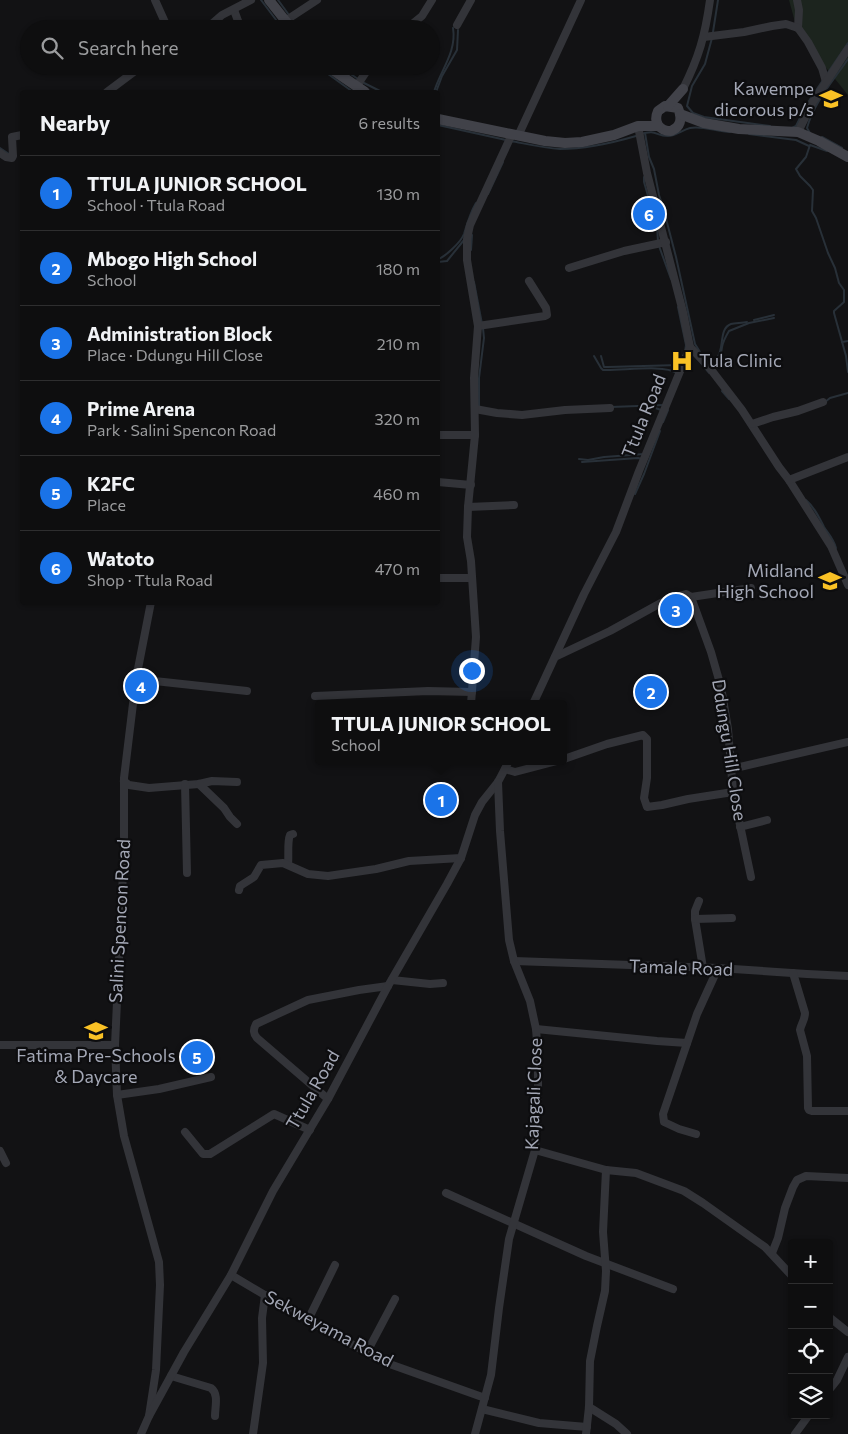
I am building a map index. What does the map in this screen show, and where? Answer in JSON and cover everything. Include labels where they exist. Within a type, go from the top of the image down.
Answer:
[{"type":"street","points":[[155,0],[164,20]]},
{"type":"street","points":[[216,20],[222,15],[252,0]]},
{"type":"street","points":[[269,0],[284,20]]},
{"type":"street","points":[[294,20],[316,0]]},
{"type":"street","points":[[417,20],[422,16],[432,0]]},
{"type":"street","points":[[457,25],[472,0]]},
{"type":"street","points":[[471,700],[476,637],[471,561],[467,537],[475,435],[474,378],[478,326],[467,260],[467,239],[470,224],[581,0]]},
{"type":"street","points":[[679,126],[681,122],[676,109],[682,89],[692,71],[704,37],[710,0]]},
{"type":"street","points":[[797,0],[799,10],[798,28]]},
{"type":"street","points":[[234,10],[238,20]]},
{"type":"street","points":[[704,37],[786,24],[798,28],[822,68],[826,82]]},
{"type":"street","points":[[798,132],[813,102],[848,49]]},
{"type":"street","points":[[110,90],[130,75]]},
{"type":"street","points":[[339,75],[361,90]]},
{"type":"street","points":[[356,87],[364,75]]},
{"type":"street","points":[[704,123],[676,109],[660,109],[657,121],[662,129],[671,131],[679,126],[704,123],[739,129],[798,132],[848,157]]},
{"type":"street","points":[[440,119],[545,142],[565,143],[582,142],[614,135],[657,121]]},
{"type":"street","points":[[639,126],[647,173],[666,242],[690,348],[710,367],[752,424],[830,546],[848,585]]},
{"type":"street","points":[[0,153],[12,158],[12,136],[20,135]]},
{"type":"street","points":[[569,268],[624,251],[666,242]]},
{"type":"street","points":[[478,326],[545,316],[547,314],[546,308],[529,281]]},
{"type":"street","name":"Ttula Road","points":[[535,700],[584,594],[616,532],[690,348]]},
{"type":"street","points":[[752,424],[824,402]]},
{"type":"street","points":[[475,408],[497,413],[522,415],[565,410],[610,408]]},
{"type":"street","points":[[440,435],[475,435]]},
{"type":"street","points":[[789,480],[848,457]]},
{"type":"street","points":[[440,482],[471,485]]},
{"type":"street","points":[[468,507],[514,505]]},
{"type":"street","points":[[440,578],[472,578]]},
{"type":"street","points":[[555,657],[610,631],[668,599],[686,594],[691,597],[751,588]]},
{"type":"street","name":"Ddungu Hill Close","points":[[691,597],[711,652],[721,687],[728,728],[733,792],[751,877]]},
{"type":"street","name":"Salini Spencon Road","points":[[149,1416],[156,1370],[160,1284],[159,1262],[124,1136],[117,1095],[115,1045],[124,860],[124,781],[136,679],[150,605]]},
{"type":"street","points":[[136,679],[247,690]]},
{"type":"street","points":[[315,696],[428,691],[472,692]]},
{"type":"street","points":[[359,700],[360,695]]},
{"type":"street","points":[[567,758],[607,744],[643,735],[647,739],[647,778],[644,798],[647,806],[662,806],[688,799],[733,792]]},
{"type":"street","points":[[731,769],[848,742]]},
{"type":"street","points":[[507,765],[515,772],[542,765]]},
{"type":"street","name":"Ttula Road","points":[[141,1434],[184,1352],[231,1275],[273,1191],[328,1099],[390,983],[461,858],[475,815],[498,782],[507,765]]},
{"type":"street","points":[[124,781],[129,785],[149,788],[212,781],[237,782]]},
{"type":"street","name":"Kajagali Close","points":[[474,1434],[491,1375],[509,1239],[535,1150],[538,1054],[536,1029],[530,1001],[514,961],[509,940],[498,782]]},
{"type":"street","points":[[185,784],[187,874]]},
{"type":"street","points":[[198,784],[224,808],[237,824]]},
{"type":"street","points":[[740,828],[767,820]]},
{"type":"street","points":[[288,864],[288,840],[290,835],[293,834]]},
{"type":"street","points":[[239,890],[240,886],[254,877],[261,865],[283,863],[308,874],[328,876],[409,861],[461,858]]},
{"type":"street","points":[[699,901],[695,911],[695,919],[703,968]]},
{"type":"street","points":[[695,919],[732,918]]},
{"type":"street","name":"Tamale Road","points":[[514,961],[718,968],[848,976]]},
{"type":"street","points":[[696,1134],[669,1125],[664,1122],[662,1114],[697,1014],[718,968]]},
{"type":"street","points":[[794,973],[805,1013],[805,1019],[800,1026],[800,1030],[807,1056],[809,1110],[827,1112],[848,1111]]},
{"type":"street","points":[[328,1099],[257,1038],[254,1033],[256,1024],[308,1000],[390,983],[442,983]]},
{"type":"street","points":[[536,1029],[687,1043]]},
{"type":"street","points":[[0,1045],[115,1045]]},
{"type":"street","points":[[117,1095],[159,1089],[211,1077]]},
{"type":"street","points":[[185,1132],[203,1154],[207,1155],[274,1114],[310,1130]]},
{"type":"street","points":[[0,1150],[6,1163]]},
{"type":"street","points":[[535,1150],[606,1170],[636,1173],[684,1191],[703,1202],[772,1253],[788,1271]]},
{"type":"street","points":[[482,1409],[586,1431],[589,1407],[590,1361],[605,1291],[603,1232],[606,1170]]},
{"type":"street","points":[[772,1253],[792,1187],[797,1180],[806,1176],[848,1178]]},
{"type":"street","points":[[446,1193],[586,1256],[673,1289]]},
{"type":"street","points":[[308,1320],[335,1265]]},
{"type":"street","name":"Sekweyama Road","points":[[231,1275],[384,1362],[485,1398]]},
{"type":"street","points":[[253,1434],[263,1364],[262,1318],[265,1295]]},
{"type":"street","points":[[367,1352],[395,1298]]},
{"type":"street","points":[[833,1319],[848,1332]]},
{"type":"street","points":[[833,1385],[848,1357]]},
{"type":"street","points":[[172,1376],[214,1390],[216,1394],[215,1416]]},
{"type":"street","points":[[589,1407],[616,1424],[627,1434]]},
{"type":"street","points":[[795,1434],[806,1419]]},
{"type":"shaded area","points":[[789,0],[848,0],[848,95],[798,33]]},
{"type":"waterway","points":[[261,0],[276,20]]},
{"type":"waterway","points":[[278,0],[289,15]]},
{"type":"waterway","points":[[713,32],[718,0]]},
{"type":"waterway","points":[[435,90],[453,45],[453,28]]},
{"type":"waterway","points":[[437,90],[442,76],[457,50],[458,30]]},
{"type":"waterway","points":[[712,38],[705,64],[692,86],[687,106],[693,113],[704,117],[770,126]]},
{"type":"waterway","points":[[827,74],[848,43]]},
{"type":"waterway","points":[[810,133],[807,128],[814,109],[848,59]]},
{"type":"waterway","points":[[329,75],[350,90]]},
{"type":"waterway","points":[[352,75],[358,79]]},
{"type":"waterway","points":[[792,128],[796,126],[807,104],[823,80]]},
{"type":"waterway","points":[[362,82],[378,90]]},
{"type":"waterway","points":[[440,125],[506,140]]},
{"type":"waterway","points":[[641,134],[653,132],[664,136],[671,136],[695,127],[730,132]]},
{"type":"waterway","points":[[645,133],[649,157],[654,169],[676,257],[695,344],[700,352]]},
{"type":"waterway","points":[[749,134],[796,140],[809,146]]},
{"type":"waterway","points":[[511,141],[548,148],[570,149],[599,145],[636,136]]},
{"type":"waterway","points":[[822,137],[842,148]]},
{"type":"waterway","points":[[827,151],[810,145],[806,157],[796,169],[813,190],[812,211],[835,268],[839,283],[844,290],[844,302],[834,313],[846,356],[848,372]]},
{"type":"waterway","points":[[0,148],[9,154]]},
{"type":"waterway","points":[[488,194],[503,162]]},
{"type":"waterway","points":[[644,177],[657,227],[658,241]]},
{"type":"waterway","points":[[440,258],[456,245],[464,234],[476,203]]},
{"type":"waterway","points":[[471,250],[472,235]]},
{"type":"waterway","points":[[440,262],[447,261],[464,240]]},
{"type":"waterway","points":[[659,246],[671,279]]},
{"type":"waterway","points":[[474,282],[482,324]]},
{"type":"waterway","points":[[678,307],[686,345],[685,352]]},
{"type":"waterway","points":[[754,320],[774,315]]},
{"type":"waterway","points":[[712,367],[720,357],[723,343],[729,331],[749,323],[774,318]]},
{"type":"waterway","points":[[709,362],[716,359],[720,352],[723,334],[727,326],[747,322]]},
{"type":"waterway","points":[[480,407],[479,378],[484,338],[483,328]]},
{"type":"waterway","points":[[842,342],[848,341]]},
{"type":"waterway","points":[[594,356],[603,370],[652,368],[671,370],[677,373]]},
{"type":"waterway","points":[[601,356],[604,367],[679,365]]},
{"type":"waterway","points":[[701,363],[709,373]]},
{"type":"waterway","points":[[722,391],[729,399]]},
{"type":"waterway","points":[[825,402],[830,398],[848,393]]},
{"type":"waterway","points":[[611,407],[664,405]]},
{"type":"waterway","points":[[650,406],[661,410]]},
{"type":"waterway","points":[[663,422],[668,410]]},
{"type":"waterway","points":[[635,494],[660,431]]},
{"type":"waterway","points":[[579,459],[588,460],[644,454]]},
{"type":"waterway","points":[[582,462],[642,459]]},
{"type":"waterway","points":[[806,500],[816,512],[836,548]]},
{"type":"place","name":"Kawempe dicorous p/s","points":[[831,99]]},
{"type":"place","name":"Watoto","points":[[649,214]]},
{"type":"place","name":"Tula Clinic","points":[[682,361]]},
{"type":"place","name":"Midland High School","points":[[830,581]]},
{"type":"place","name":"Administration Block","points":[[676,610]]},
{"type":"place","name":"Prime Arena","points":[[141,686]]},
{"type":"place","name":"Mbogo High School","points":[[651,692]]},
{"type":"place","name":"TTULA JUNIOR SCHOOL","points":[[441,800]]},
{"type":"place","name":"Fatima Pre-Schools & Daycare","points":[[96,1031]]},
{"type":"place","name":"K2FC","points":[[197,1057]]}]
